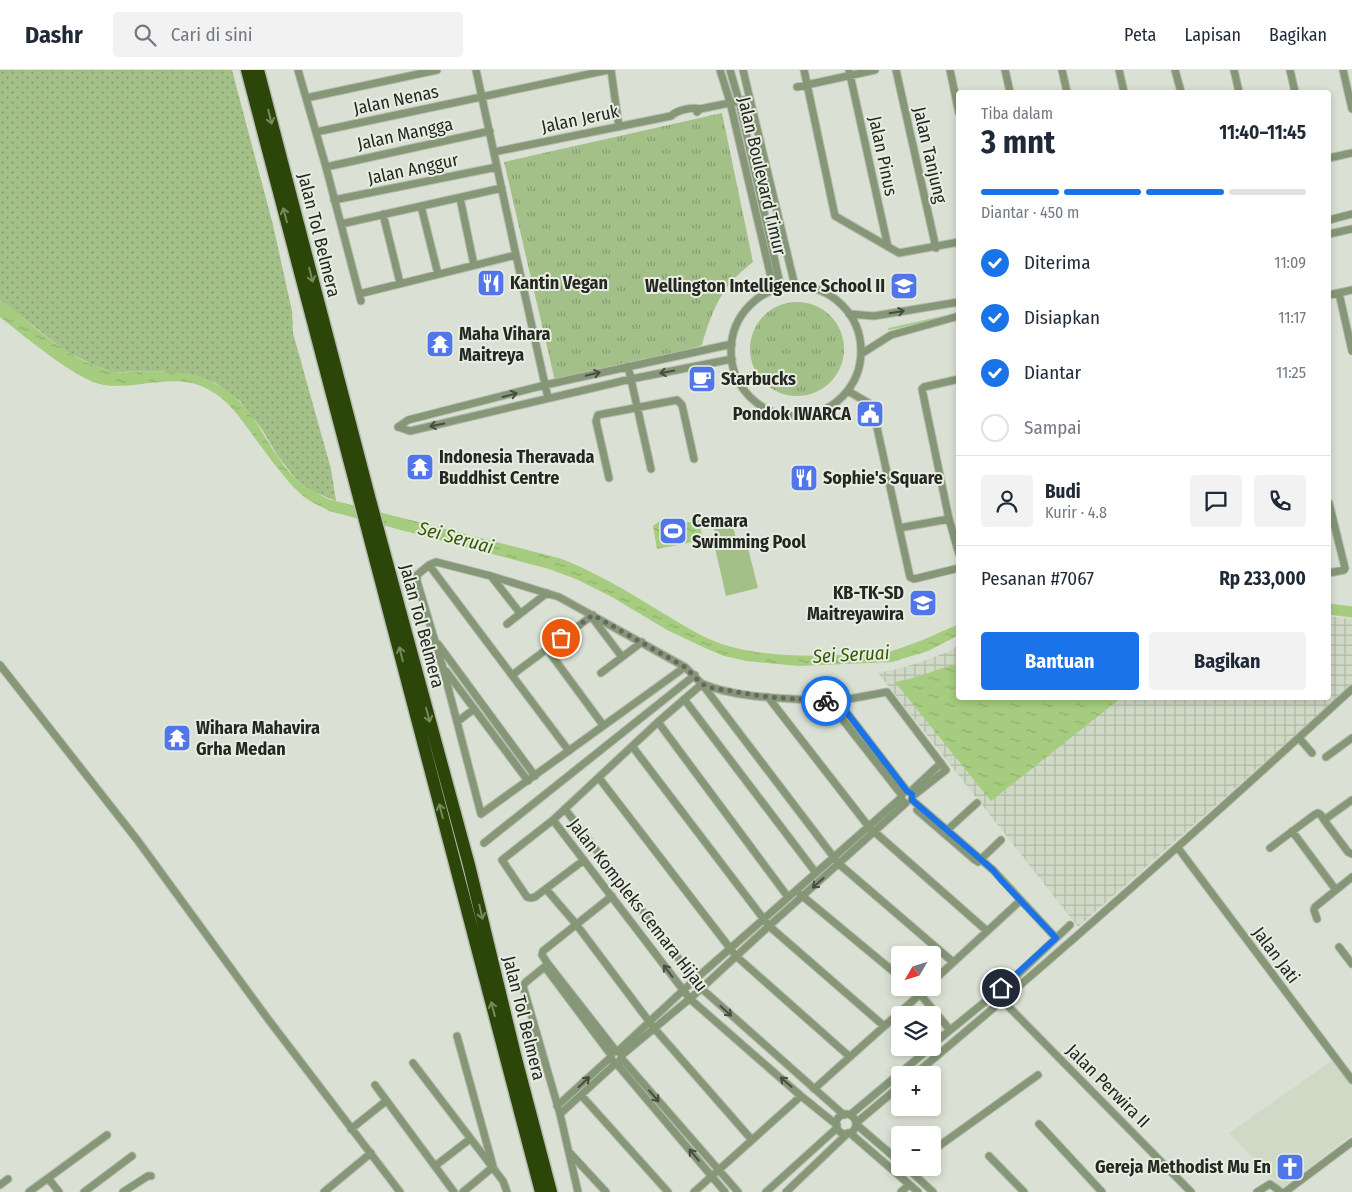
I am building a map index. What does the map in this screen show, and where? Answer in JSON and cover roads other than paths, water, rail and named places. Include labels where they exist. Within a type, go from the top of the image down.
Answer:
[{"type":"highway","name":"Jalan Tol Belmera","points":[[247,70],[365,500],[469,865],[515,1055],[551,1192]]},
{"type":"highway","name":"Jalan Tol Belmera","points":[[258,70],[365,500]]},
{"type":"highway","name":"Jalan Tol Belmera","points":[[374,531],[457,873],[541,1192]]},
{"type":"street","points":[[298,70],[326,166],[360,297],[400,283],[516,255]]},
{"type":"street","points":[[306,98],[437,70]]},
{"type":"street","points":[[476,70],[548,398]]},
{"type":"street","points":[[609,70],[619,127]]},
{"type":"street","name":"Jalan Nenas","points":[[316,132],[609,70]]},
{"type":"street","name":"Jalan Boulevard Timur","points":[[720,70],[772,262]]},
{"type":"street","name":"Jalan Boulevard Timur","points":[[730,70],[739,101],[778,289]]},
{"type":"street","name":"Jalan Boulevard Timur","points":[[743,70],[795,286]]},
{"type":"street","points":[[804,70],[834,212],[837,217],[896,252],[904,253],[956,243]]},
{"type":"street","points":[[797,88],[850,73],[875,70]]},
{"type":"street","name":"Jalan Tanjung","points":[[896,70],[936,248]]},
{"type":"street","points":[[950,70],[956,99]]},
{"type":"street","points":[[1005,70],[1010,90]]},
{"type":"street","points":[[1062,70],[1067,90]]},
{"type":"street","points":[[1119,70],[1124,90]]},
{"type":"street","points":[[1175,70],[1180,90]]},
{"type":"street","points":[[1234,70],[1239,90]]},
{"type":"street","points":[[1290,70],[1295,90]]},
{"type":"street","points":[[1343,70],[1352,109]]},
{"type":"street","name":"Jalan Pinus","points":[[850,73],[888,248]]},
{"type":"street","name":"Jalan Jeruk","points":[[494,152],[671,116],[676,117],[697,112],[700,109],[749,99]]},
{"type":"street","name":"Jalan Mangga","points":[[326,166],[490,131]]},
{"type":"street","points":[[1331,158],[1352,153]]},
{"type":"street","name":"Jalan Anggur","points":[[334,200],[497,167]]},
{"type":"street","points":[[341,224],[502,188]]},
{"type":"street","points":[[460,198],[474,265]]},
{"type":"street","points":[[422,206],[438,274]]},
{"type":"street","points":[[383,214],[400,283]]},
{"type":"street","points":[[1331,219],[1352,214]]},
{"type":"street","points":[[1331,234],[1352,229]]},
{"type":"street","points":[[772,262],[789,260]]},
{"type":"street","points":[[795,286],[816,289],[842,306],[849,314],[858,333],[861,354],[857,374],[848,391],[837,402],[820,412],[802,416],[784,415],[766,408],[750,397],[738,379],[732,359],[732,344],[735,330],[745,311],[755,301],[778,289],[795,286]]},
{"type":"street","points":[[1331,295],[1352,290]]},
{"type":"street","points":[[1339,293],[1352,351]]},
{"type":"street","points":[[849,314],[874,316],[956,302]]},
{"type":"street","points":[[861,354],[892,334],[956,317]]},
{"type":"street","points":[[732,344],[545,385],[408,420],[398,427],[410,431],[631,379],[732,359]]},
{"type":"street","points":[[628,366],[651,469]]},
{"type":"street","points":[[956,380],[922,389],[949,519],[956,544]]},
{"type":"street","points":[[848,391],[872,405],[909,575],[911,578],[956,569]]},
{"type":"street","points":[[609,478],[596,418],[598,414],[677,400],[680,402],[694,460]]},
{"type":"street","points":[[474,404],[477,416]]},
{"type":"street","points":[[1331,511],[1345,568],[1344,570],[1331,573]]},
{"type":"street","points":[[899,528],[949,519]]},
{"type":"street","points":[[685,667],[483,814],[480,814],[443,668],[417,577],[429,564],[436,562],[547,592],[685,667],[702,684],[839,864],[953,962]]},
{"type":"street","points":[[429,564],[569,751]]},
{"type":"street","points":[[491,576],[520,613]]},
{"type":"street","points":[[507,624],[547,592]]},
{"type":"street","points":[[512,675],[592,616]]},
{"type":"street","points":[[592,616],[622,658]]},
{"type":"street","points":[[435,640],[531,778]]},
{"type":"street","points":[[601,673],[642,642]]},
{"type":"street","points":[[547,650],[604,725]]},
{"type":"street","points":[[1,668],[138,841],[268,1019],[400,1192]]},
{"type":"street","points":[[443,668],[531,778]]},
{"type":"street","points":[[484,843],[694,675]]},
{"type":"street","points":[[558,1106],[652,1025],[695,993],[736,956],[788,898],[834,857],[871,829],[907,797],[946,771],[887,692],[838,701],[828,701],[768,697],[718,690],[702,684]]},
{"type":"street","points":[[584,860],[533,898],[527,897],[502,860],[553,820],[658,722],[702,684]]},
{"type":"street","points":[[925,1066],[1003,1001],[1178,848],[1352,689]]},
{"type":"street","points":[[768,697],[871,829],[987,931]]},
{"type":"street","points":[[684,700],[816,873]]},
{"type":"street","points":[[828,701],[907,797],[1001,880],[1056,938]]},
{"type":"street","points":[[838,701],[907,797]]},
{"type":"street","points":[[457,722],[474,709]]},
{"type":"street","points":[[658,722],[788,898]]},
{"type":"street","points":[[1299,738],[1312,753]]},
{"type":"street","points":[[1326,757],[1352,738]]},
{"type":"street","points":[[632,746],[766,922],[884,1026]]},
{"type":"street","points":[[599,778],[736,956],[850,1057]]},
{"type":"street","points":[[1324,820],[1352,800]]},
{"type":"street","points":[[945,831],[976,803]]},
{"type":"street","name":"Jalan Kompleks Cemara Hijau","points":[[565,809],[688,986],[847,1115]]},
{"type":"street","points":[[1270,848],[1318,813],[1348,852],[1352,854]]},
{"type":"street","name":"Jalan Kompleks Cemara Hijau","points":[[553,820],[612,896],[688,986],[801,1096],[837,1126]]},
{"type":"street","points":[[652,1025],[688,986],[730,949],[802,896],[839,864],[871,829]]},
{"type":"street","points":[[1292,831],[1336,890]]},
{"type":"street","points":[[979,861],[1002,840]]},
{"type":"street","name":"Jalan Jati","points":[[1178,848],[1352,1080]]},
{"type":"street","points":[[1317,919],[1315,908],[1352,877]]},
{"type":"street","points":[[546,889],[576,924],[652,1025],[752,1140]]},
{"type":"street","points":[[796,891],[891,970]]},
{"type":"street","points":[[612,896],[542,952],[542,956],[546,966],[725,1192]]},
{"type":"street","points":[[941,973],[1020,900]]},
{"type":"street","points":[[941,1038],[1014,978],[1070,925]]},
{"type":"street","points":[[1339,947],[1352,964]]},
{"type":"street","points":[[546,966],[523,986],[558,1106],[578,1192]]},
{"type":"street","points":[[814,1090],[918,996]]},
{"type":"street","points":[[922,996],[950,1030]]},
{"type":"street","name":"Jalan Perwira II","points":[[1003,1001],[1191,1192]]},
{"type":"street","points":[[457,1036],[493,1167]]},
{"type":"street","points":[[560,1114],[581,1095],[617,1056]]},
{"type":"street","points":[[617,1056],[738,1192]]},
{"type":"street","points":[[766,1192],[837,1126],[838,1118],[847,1115],[919,1056]]},
{"type":"street","points":[[413,1063],[493,1167],[503,1181],[506,1192]]},
{"type":"street","points":[[941,1145],[1038,1075]]},
{"type":"street","points":[[375,1085],[454,1192]]},
{"type":"street","points":[[786,1192],[835,1148],[856,1124],[891,1094]]},
{"type":"street","points":[[581,1095],[668,1192]]},
{"type":"street","points":[[694,1192],[801,1096]]},
{"type":"street","points":[[351,1129],[386,1101]]},
{"type":"street","points":[[847,1115],[891,1154]]},
{"type":"street","points":[[1039,1124],[1102,1192]]},
{"type":"street","points":[[837,1126],[842,1133],[849,1133],[891,1162]]},
{"type":"street","points":[[29,1192],[107,1135]]},
{"type":"street","points":[[435,1166],[470,1139]]},
{"type":"street","points":[[1285,1192],[1352,1142]]},
{"type":"street","points":[[568,1150],[606,1192]]},
{"type":"street","points":[[324,1192],[371,1153]]},
{"type":"street","points":[[84,1192],[132,1156]]},
{"type":"street","points":[[989,1156],[1024,1192]]},
{"type":"street","points":[[463,1192],[493,1167]]},
{"type":"street","points":[[123,1192],[151,1176]]},
{"type":"street","points":[[906,1176],[909,1185],[918,1192]]},
{"type":"street","points":[[912,1176],[934,1192]]},
{"type":"street","points":[[48,1178],[59,1192]]},
{"type":"street","points":[[0,1185],[8,1179]]},
{"type":"street","points":[[1257,1192],[1270,1184],[1281,1192]]},
{"type":"street","points":[[901,1192],[909,1185]]},
{"type":"water","points":[[0,300],[66,351],[96,366],[114,372],[163,371],[196,375],[206,379],[235,397],[248,411],[281,461],[296,479],[307,488],[328,499],[559,558],[623,589],[709,639],[726,645],[763,653],[822,656],[885,653],[956,625],[956,637],[928,651],[892,662],[799,666],[746,661],[724,656],[667,630],[612,597],[576,579],[549,569],[329,511],[306,498],[289,482],[234,410],[211,391],[198,385],[172,381],[118,386],[93,382],[50,356],[0,317]]},
{"type":"water","points":[[661,520],[679,524],[699,520],[703,540],[657,549],[653,526]]},
{"type":"water","points":[[956,665],[956,700],[1118,700],[991,801],[895,682]]},
{"type":"waterway","points":[[889,329],[947,316]]},
{"type":"waterway","name":"Sei Seruai","points":[[1331,609],[1352,612]]},
{"type":"place","name":"Kantin Vegan","points":[[491,283]]},
{"type":"place","name":"Wellington Intelligence School II","points":[[904,286]]},
{"type":"place","name":"Maha Vihara Maitreya","points":[[440,344]]},
{"type":"place","name":"Starbucks","points":[[702,379]]},
{"type":"place","name":"Pondok IWARCA","points":[[870,414]]},
{"type":"place","name":"Indonesia Theravada Buddhist Centre","points":[[420,467]]},
{"type":"place","name":"Sophie's Square","points":[[804,478]]},
{"type":"place","name":"Cemara Swimming Pool","points":[[673,531]]},
{"type":"place","name":"KB-TK-SD Maitreyawira","points":[[923,603]]},
{"type":"place","name":"Wihara Mahavira Grha Medan","points":[[177,738]]},
{"type":"place","name":"Gereja Methodist Mu En","points":[[1290,1167]]}]
